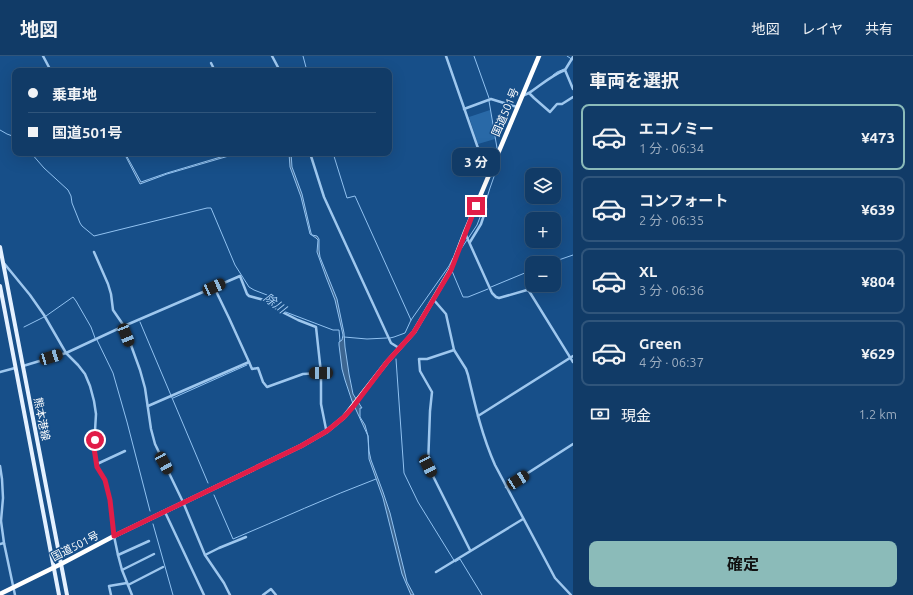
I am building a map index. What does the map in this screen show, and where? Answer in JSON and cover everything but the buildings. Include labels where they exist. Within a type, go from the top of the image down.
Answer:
[{"type":"highway","name":"国道501号","points":[[0,594],[183,502],[301,446],[327,431],[344,417],[387,362],[414,332],[451,270],[465,232],[538,57]]},
{"type":"main road","name":"熊本港線","points":[[0,246],[67,595]]},
{"type":"main road","name":"熊本港線","points":[[0,286],[59,595]]},
{"type":"street","points":[[43,56],[49,68]]},
{"type":"street","points":[[272,56],[278,68]]},
{"type":"street","points":[[446,56],[479,151],[482,154],[497,154]]},
{"type":"street","points":[[522,96],[525,96],[556,73],[565,70],[573,57]]},
{"type":"street","points":[[211,63],[214,68]]},
{"type":"street","points":[[565,70],[573,89]]},
{"type":"street","points":[[529,93],[550,112],[557,104],[562,104],[573,97]]},
{"type":"street","points":[[464,109],[491,98],[517,107]]},
{"type":"street","points":[[311,156],[324,197],[391,342],[399,348]]},
{"type":"street","points":[[469,242],[481,224],[486,209]]},
{"type":"street","points":[[465,232],[492,293],[499,298],[526,290],[529,291],[572,357],[573,362]]},
{"type":"street","points":[[94,252],[108,284],[113,310],[124,326],[140,370],[145,388],[151,429],[155,444],[183,502],[205,555],[224,583],[230,595]]},
{"type":"street","points":[[3,262],[30,295],[44,315],[66,353],[85,374],[90,386],[96,414],[94,448],[97,467],[105,480],[110,500],[114,536],[118,555],[132,595]]},
{"type":"street","points":[[22,366],[66,353],[124,326],[240,276],[249,296],[264,300],[288,315],[316,326],[321,373],[321,404],[327,431]]},
{"type":"street","points":[[214,287],[252,369],[258,368],[263,382],[267,387],[303,374],[321,373]]},
{"type":"street","points":[[433,299],[446,314],[454,350],[466,369],[478,416],[494,465],[555,578],[571,595]]},
{"type":"street","points":[[454,350],[428,359],[419,359],[420,371],[432,392],[428,466],[470,550]]},
{"type":"street","points":[[478,416],[572,357]]},
{"type":"street","points":[[148,406],[249,362]]},
{"type":"street","points":[[0,372],[15,368]]},
{"type":"street","points":[[506,487],[573,444]]},
{"type":"street","points":[[97,464],[125,450]]},
{"type":"street","points":[[0,466],[3,498],[1,521],[15,595]]},
{"type":"street","points":[[165,512],[204,595]]},
{"type":"street","points":[[436,572],[523,519]]},
{"type":"street","points":[[205,555],[246,537]]},
{"type":"street","points":[[118,555],[149,541]]},
{"type":"street","points":[[0,544],[4,543]]},
{"type":"street","points":[[122,570],[154,554]]},
{"type":"street","points":[[111,595],[109,586],[127,584],[163,567]]},
{"type":"street","points":[[263,595],[271,589],[276,595]]},
{"type":"shaded area","points":[[490,110],[495,139],[478,144],[469,117]]},
{"type":"shaded area","points":[[126,156],[141,182],[224,156],[229,156],[167,174],[140,184]]},
{"type":"shaded area","points":[[289,156],[291,156],[292,167],[302,194],[311,233],[319,239],[320,257],[337,299],[344,333],[353,394],[362,408],[360,408],[360,417],[365,425],[368,436],[352,401],[342,369],[339,342],[342,340],[343,335],[335,300],[317,252],[318,240],[310,234],[301,197],[290,167]]},
{"type":"shaded area","points":[[368,436],[371,460],[390,513],[407,582],[414,595],[411,595],[402,574],[383,498],[369,459]]},
{"type":"waterway","points":[[303,56],[306,68]]},
{"type":"waterway","points":[[474,56],[489,98]]},
{"type":"waterway","points":[[567,56],[573,60]]},
{"type":"waterway","points":[[553,75],[564,69]]},
{"type":"waterway","points":[[489,101],[497,148]]},
{"type":"waterway","name":"除川","points":[[0,130],[12,136]]},
{"type":"waterway","name":"除川","points":[[34,156],[44,168],[68,190],[80,223],[94,236],[211,208],[235,265],[249,287],[267,295],[275,301],[283,311],[333,330],[339,330],[340,341]]},
{"type":"waterway","points":[[334,156],[347,198],[355,196],[411,320]]},
{"type":"waterway","points":[[461,249],[477,225],[497,168],[498,158]]},
{"type":"waterway","points":[[561,259],[573,255]]},
{"type":"waterway","points":[[390,338],[405,333],[411,320],[453,258]]},
{"type":"waterway","points":[[452,271],[463,297],[468,297],[488,289]]},
{"type":"waterway","points":[[491,287],[525,273]]},
{"type":"waterway","points":[[46,316],[73,297],[91,327],[95,338]]},
{"type":"waterway","points":[[24,327],[44,317]]},
{"type":"waterway","points":[[140,322],[208,483]]},
{"type":"waterway","points":[[344,337],[367,339],[387,338]]},
{"type":"waterway","points":[[97,340],[113,373],[150,511]]},
{"type":"waterway","points":[[396,359],[404,473],[418,502],[455,562],[460,559],[482,595]]},
{"type":"waterway","points":[[173,398],[247,365]]},
{"type":"waterway","points":[[214,495],[233,539],[376,479]]},
{"type":"waterway","points":[[153,524],[173,595]]},
{"type":"route","points":[[95,440],[94,448],[97,467],[105,480],[110,500],[114,536],[315,439],[344,417],[387,362],[414,332],[451,270],[476,206]]}]
